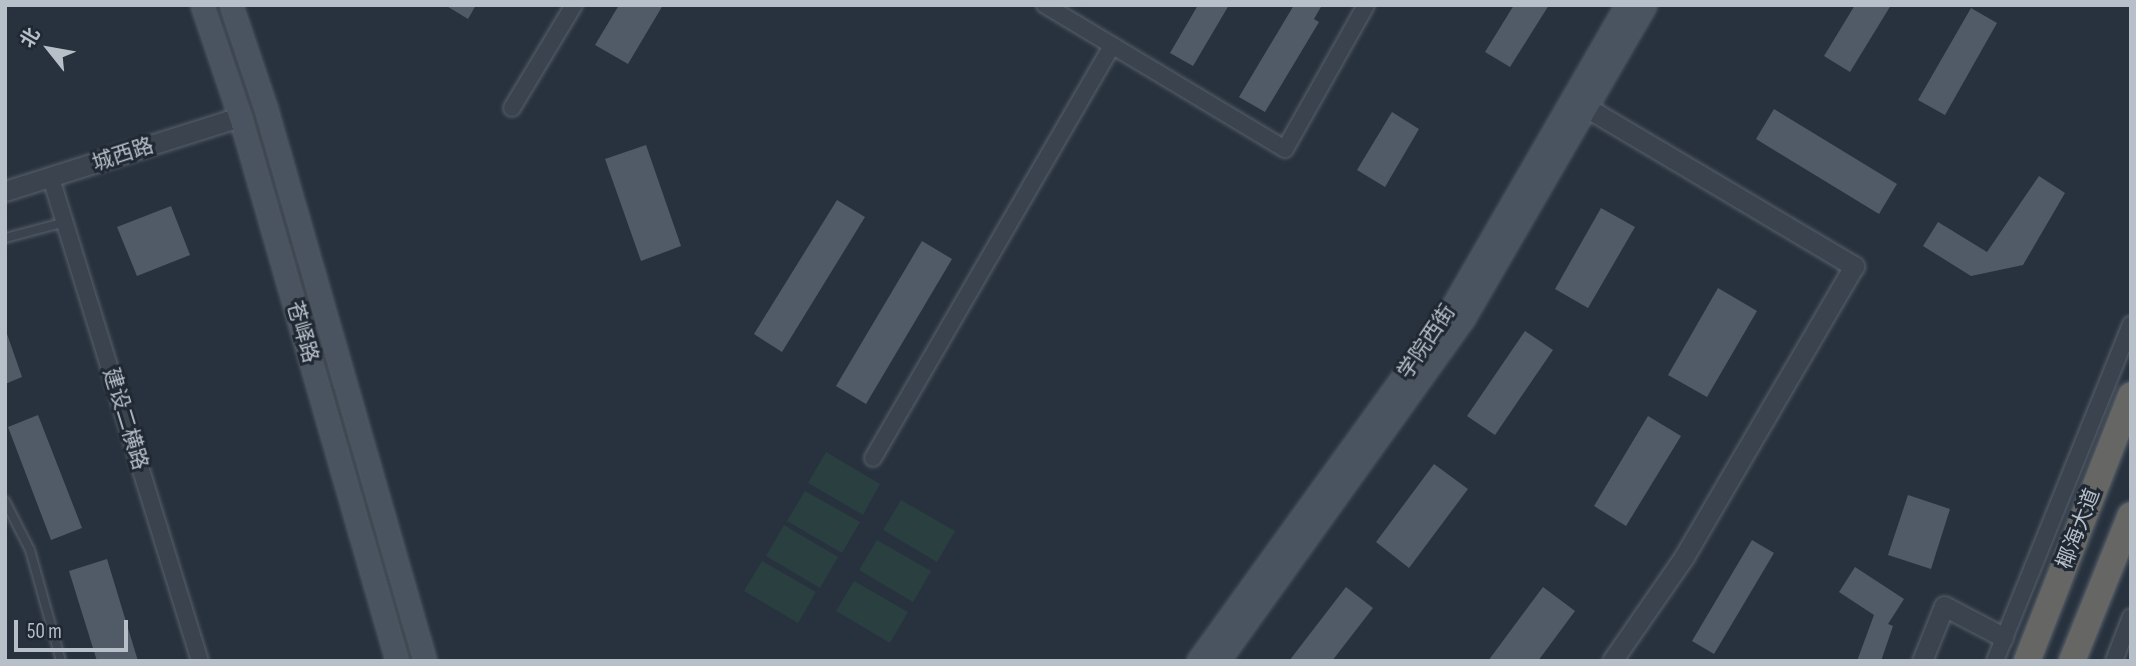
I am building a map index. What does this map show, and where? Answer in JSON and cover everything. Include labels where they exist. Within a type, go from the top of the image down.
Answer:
[{"type":"highway","name":"椰海大道","points":[[2027,661],[2131,396]]},
{"type":"highway","name":"椰海大道","points":[[2072,661],[2131,515]]},
{"type":"main road","name":"苍峄路","points":[[202,5],[240,117],[397,661]]},
{"type":"main road","name":"苍峄路","points":[[231,5],[266,109],[425,661]]},
{"type":"main road","name":"学院西街","points":[[1218,661],[1463,319],[1579,103],[1627,5]]},
{"type":"main road","name":"学院西街","points":[[1198,661],[1450,310],[1579,103],[1646,5]]},
{"type":"street","points":[[512,108],[573,5]]},
{"type":"street","points":[[1045,5],[1285,149],[1366,5]]},
{"type":"street","points":[[873,458],[1112,45]]},
{"type":"street","points":[[1579,103],[1854,266],[1684,557],[1612,661]]},
{"type":"street","name":"城西路","points":[[5,191],[240,117]]},
{"type":"street","name":"建设二横路","points":[[51,178],[200,661]]},
{"type":"street","points":[[1995,661],[2131,324]]},
{"type":"street","points":[[1922,661],[1944,606],[2003,637]]},
{"type":"street","points":[[2114,661],[2131,617]]},
{"type":"lane","points":[[5,238],[65,222]]},
{"type":"lane","points":[[5,501],[30,550],[61,661]]},
{"type":"green space","points":[[826,452],[880,484],[863,515],[808,483]]},
{"type":"green space","points":[[805,491],[860,522],[842,553],[787,521]]},
{"type":"green space","points":[[901,500],[955,531],[937,562],[883,530]]},
{"type":"green space","points":[[784,525],[838,557],[820,588],[766,556]]},
{"type":"green space","points":[[877,540],[931,571],[913,602],[859,570]]},
{"type":"green space","points":[[762,561],[816,592],[798,623],[744,591]]},
{"type":"green space","points":[[854,581],[908,612],[890,643],[836,611]]},
{"type":"building","points":[[445,5],[476,5],[468,19]]},
{"type":"building","points":[[619,5],[663,5],[628,64],[595,45]]},
{"type":"building","points":[[1198,5],[1229,5],[1193,66],[1170,53]]},
{"type":"building","points":[[1294,5],[1322,5],[1314,19],[1319,22],[1265,112],[1239,97]]},
{"type":"building","points":[[1514,5],[1549,5],[1510,67],[1485,52]]},
{"type":"building","points":[[1855,5],[1891,5],[1850,72],[1824,56]]},
{"type":"building","points":[[1971,8],[1997,23],[1945,115],[1918,100]]},
{"type":"building","points":[[1774,109],[1897,184],[1879,214],[1756,139]]},
{"type":"building","points":[[1392,112],[1419,129],[1385,187],[1357,170]]},
{"type":"building","points":[[646,145],[681,246],[641,261],[605,159]]},
{"type":"building","points":[[2039,176],[2065,193],[2023,265],[1971,276],[1923,246],[1938,222],[1987,252]]},
{"type":"building","points":[[837,200],[865,217],[782,352],[754,334]]},
{"type":"building","points":[[171,206],[190,255],[137,276],[117,227]]},
{"type":"building","points":[[1601,208],[1635,227],[1588,308],[1555,289]]},
{"type":"building","points":[[922,241],[952,259],[866,404],[836,386]]},
{"type":"building","points":[[1718,288],[1757,311],[1707,397],[1668,375]]},
{"type":"building","points":[[1525,331],[1553,350],[1495,435],[1467,416]]},
{"type":"building","points":[[7,334],[22,377],[5,384],[5,335]]},
{"type":"building","points":[[38,415],[82,528],[51,540],[8,427]]},
{"type":"building","points":[[1648,416],[1681,436],[1626,526],[1594,506]]},
{"type":"building","points":[[1434,464],[1468,489],[1409,568],[1376,542]]},
{"type":"building","points":[[1908,495],[1950,509],[1931,569],[1888,555]]},
{"type":"building","points":[[1752,540],[1774,553],[1714,654],[1692,641]]},
{"type":"building","points":[[107,559],[138,661],[97,661],[69,571]]},
{"type":"building","points":[[1855,567],[1904,599],[1888,624],[1893,626],[1881,661],[1857,661],[1874,615],[1839,592]]},
{"type":"building","points":[[1346,587],[1373,608],[1332,661],[1289,661]]},
{"type":"building","points":[[1543,587],[1575,611],[1538,661],[1488,661]]}]
